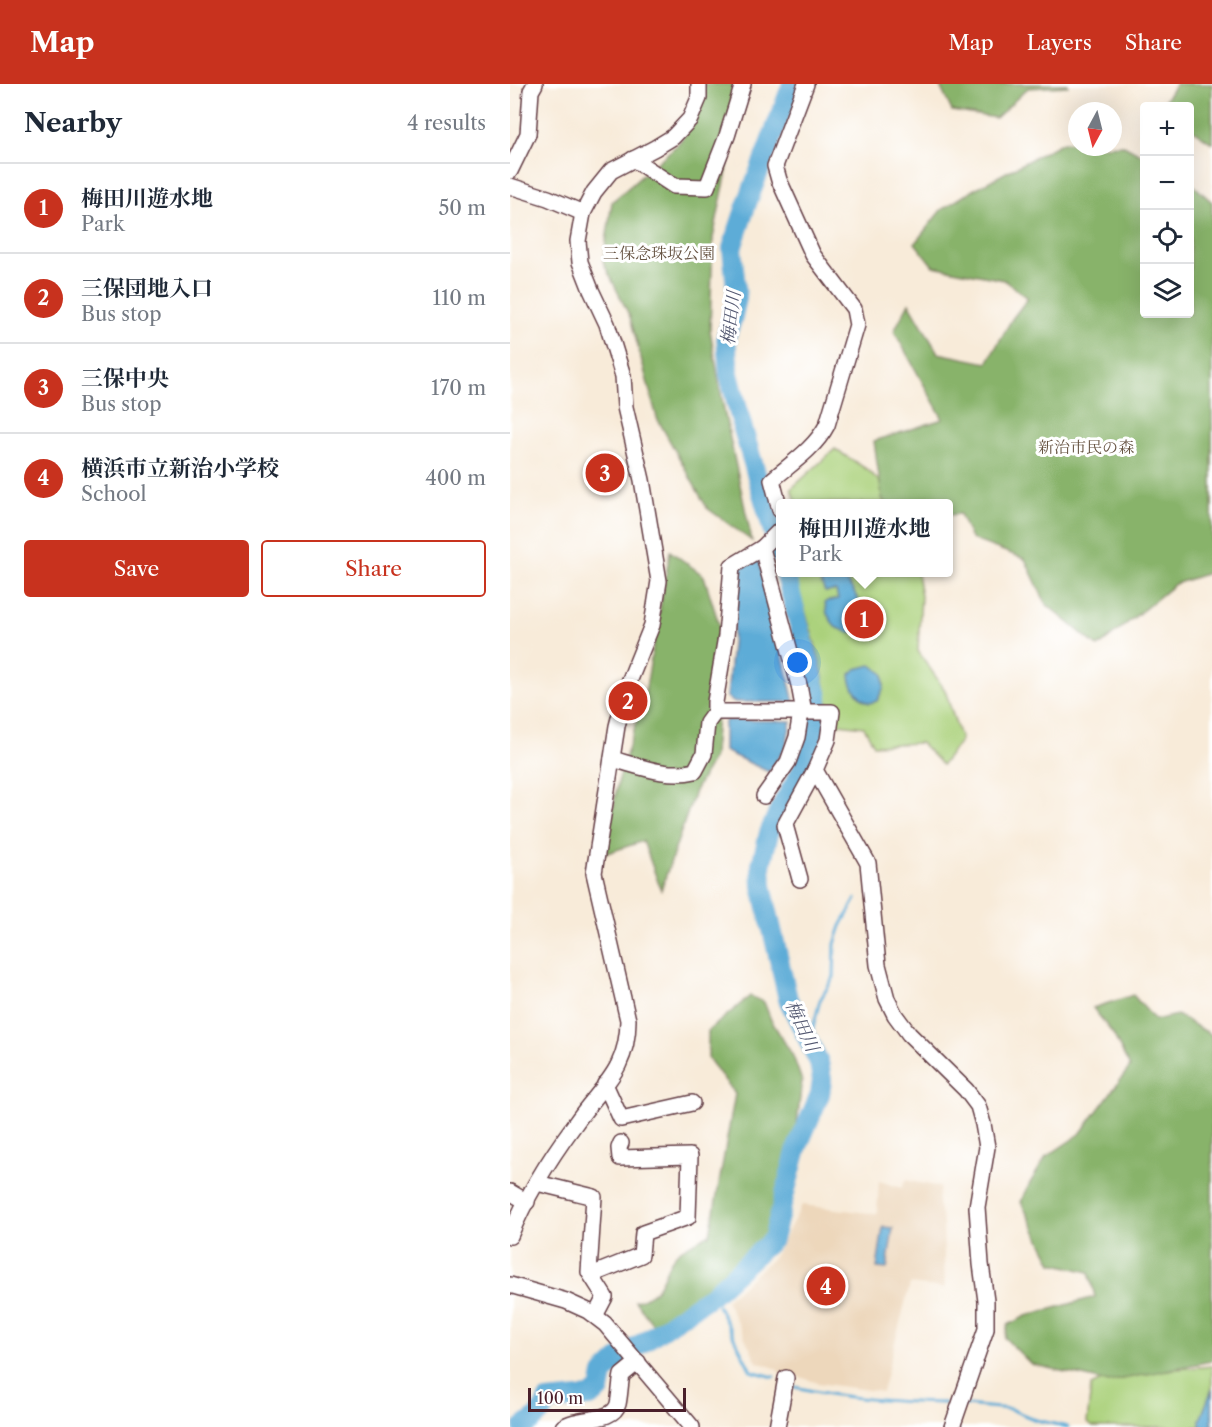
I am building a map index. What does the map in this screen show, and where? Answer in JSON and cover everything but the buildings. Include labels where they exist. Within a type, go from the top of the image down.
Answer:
[{"type":"street","points":[[510,171],[528,134],[531,91],[535,84]]},
{"type":"street","points":[[510,1236],[547,1165],[623,1058],[628,1041],[628,1020],[594,873],[617,726],[627,687],[651,625],[659,581],[642,480],[625,407],[623,376],[607,324],[580,262],[578,241],[584,213],[594,192],[611,171],[673,137],[690,119],[699,98],[699,84]]},
{"type":"street","points":[[633,159],[674,186],[707,187],[724,144],[743,84]]},
{"type":"street","points":[[777,499],[772,480],[813,446],[821,438],[828,425],[857,325],[854,309],[813,255],[779,180],[775,166],[806,84]]},
{"type":"street","points":[[510,186],[584,213]]},
{"type":"street","points":[[612,759],[680,775],[695,771],[704,754],[707,723],[715,712],[726,636],[732,566],[763,548],[776,534]]},
{"type":"street","points":[[763,548],[804,711],[788,762],[764,796]]},
{"type":"street","points":[[715,712],[832,712],[828,740],[815,770],[785,825],[800,879]]},
{"type":"street","points":[[815,770],[868,863],[878,965],[887,999],[909,1034],[966,1090],[978,1106],[983,1124],[987,1147],[977,1207],[986,1301],[986,1329],[952,1427]]},
{"type":"street","points":[[605,1084],[621,1119],[692,1103]]},
{"type":"street","points":[[591,1275],[641,1255],[643,1233],[688,1217],[690,1156],[620,1158],[618,1148],[621,1143]]},
{"type":"street","points":[[537,1183],[594,1197],[589,1272],[605,1297],[595,1316]]},
{"type":"street","points":[[510,1192],[527,1202]]},
{"type":"street","points":[[510,1285],[566,1301],[595,1316],[605,1324],[692,1427]]},
{"type":"street","points":[[563,1427],[579,1419],[612,1413],[618,1405],[622,1375],[637,1361]]},
{"type":"street","points":[[777,1427],[786,1378]]},
{"type":"shaded area","points":[[905,1180],[940,1187],[938,1203],[943,1223],[945,1288],[910,1284],[882,1392],[818,1383],[778,1372],[778,1369],[757,1362],[726,1300],[774,1257],[802,1205],[877,1214],[879,1181],[902,1188]]},
{"type":"green space","name":"三保念珠坂公園","points":[[703,84],[737,84],[727,171],[713,238],[710,330],[724,410],[752,541],[707,508],[657,418],[630,317],[603,262],[612,202],[677,145],[692,126]]},
{"type":"green space","points":[[939,84],[1068,84],[1068,86],[1028,88],[996,118],[952,111]]},
{"type":"green space","points":[[1176,84],[1212,84],[1212,143],[1194,131],[1194,102],[1164,102]]},
{"type":"green space","name":"新治市民の森","points":[[1063,142],[1068,142],[1068,156],[1122,156],[1122,145],[1124,145],[1140,154],[1140,318],[1194,318],[1194,186],[1212,202],[1212,572],[1175,584],[1098,647],[1046,604],[1025,559],[971,539],[960,514],[953,515],[953,499],[882,498],[874,441],[943,419],[894,331],[909,303],[938,353],[987,363],[1012,319],[1028,298],[1004,280],[933,266],[915,243],[941,210],[973,190]]},
{"type":"green space","points":[[835,449],[868,470],[897,499],[795,499],[791,489]]},
{"type":"green space","points":[[670,551],[704,576],[723,637],[714,756],[695,791],[661,890],[643,841],[605,854],[617,786],[645,693]]},
{"type":"green space","points":[[794,577],[918,577],[921,596],[918,651],[945,690],[961,740],[942,765],[921,743],[874,745],[864,727],[830,723],[825,685],[811,629]]},
{"type":"green space","points":[[1133,995],[1155,1020],[1177,1015],[1212,1035],[1212,1361],[1108,1382],[1031,1364],[1005,1338],[1008,1325],[1026,1316],[1095,1297],[1089,1272],[1052,1263],[1021,1202],[1046,1157],[1080,1134],[1130,1067],[1113,1034],[1093,1008]]},
{"type":"green space","points":[[750,996],[764,1002],[771,1020],[793,1056],[802,1081],[789,1191],[761,1257],[654,1326],[635,1301],[653,1293],[677,1253],[710,1234],[735,1094],[708,1058],[708,1031]]},
{"type":"green space","points":[[1212,1366],[1212,1427],[1093,1427],[1087,1423],[1091,1386],[1115,1374]]},
{"type":"water","points":[[758,557],[794,702],[733,702],[727,697],[739,569]]},
{"type":"water","points":[[819,577],[842,577],[857,597],[866,627],[850,633],[835,627],[827,614],[825,602],[838,599],[836,591],[825,592]]},
{"type":"water","points":[[871,665],[883,674],[884,687],[877,701],[869,703],[856,692],[850,674],[856,669]]},
{"type":"water","points":[[726,720],[791,721],[786,747],[769,772],[724,751]]},
{"type":"water","points":[[883,1227],[893,1228],[887,1269],[877,1268]]},
{"type":"water","points":[[1212,1389],[1212,1427],[1200,1427],[1200,1420]]},
{"type":"waterway","name":"梅田川","points":[[776,541],[729,374],[726,337],[737,298],[732,248],[792,84]]},
{"type":"waterway","name":"梅田川","points":[[523,1427],[541,1413],[547,1401],[590,1397],[600,1390],[603,1374],[620,1358],[712,1295],[773,1239],[797,1148],[820,1094],[822,1080],[819,1062],[788,999],[762,886],[761,865],[769,833],[780,808],[802,770],[815,731],[818,697],[786,577]]},
{"type":"waterway","points":[[810,1040],[820,1000],[834,977],[835,944],[841,926],[856,899]]},
{"type":"waterway","points":[[718,1306],[751,1371],[774,1377]]},
{"type":"waterway","points":[[795,1387],[870,1399],[945,1403]]},
{"type":"waterway","points":[[965,1405],[1010,1409],[1036,1420],[1068,1427]]},
{"type":"place","name":"三保中央","points":[[605,473]]},
{"type":"place","name":"梅田川遊水地","points":[[864,619]]},
{"type":"place","name":"三保団地入口","points":[[628,701]]},
{"type":"place","name":"横浜市立新治小学校","points":[[826,1286]]}]
